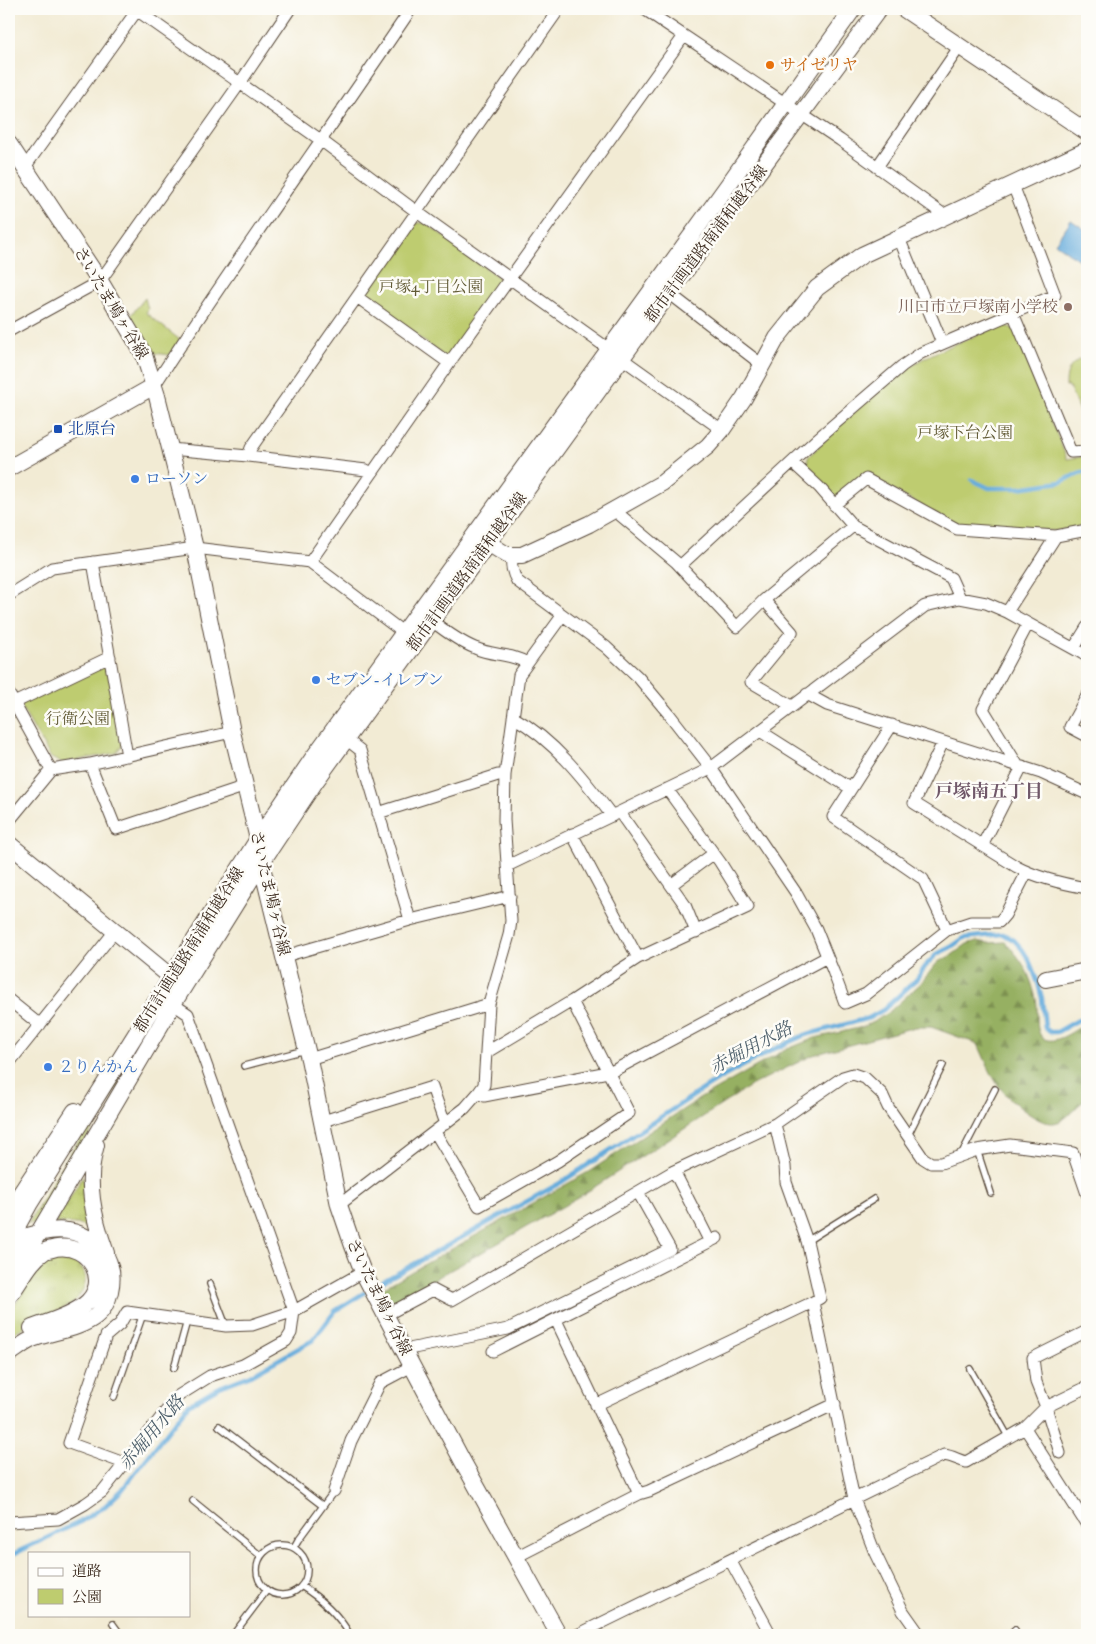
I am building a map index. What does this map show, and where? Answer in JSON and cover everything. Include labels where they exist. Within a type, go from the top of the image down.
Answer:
[{"type":"street","points":[[25,167],[137,9],[722,430]]},
{"type":"street","points":[[9,331],[100,281],[240,84],[290,9]]},
{"type":"street","points":[[9,468],[154,386],[215,293],[322,141],[411,9]]},
{"type":"street","points":[[248,456],[558,9]]},
{"type":"street","points":[[644,9],[802,115],[947,217]]},
{"type":"street","name":"都市計画道路南浦和越谷線","points":[[9,1283],[173,1004],[261,863],[315,782],[488,543],[785,104],[853,9]]},
{"type":"street","name":"都市計画道路南浦和越谷線","points":[[9,1241],[30,1203],[171,977],[258,839],[313,758],[404,633],[616,353],[669,293],[802,115],[878,9]]},
{"type":"street","points":[[904,9],[1087,132]]},
{"type":"street","points":[[310,562],[449,363],[684,36]]},
{"type":"street","points":[[877,167],[960,46]]},
{"type":"street","name":"さいたま鳩ヶ谷線","points":[[9,144],[100,281],[141,349],[154,386],[195,548],[232,732],[258,839],[261,863],[308,1054],[339,1205],[344,1221],[363,1272],[412,1366],[559,1635]]},
{"type":"street","points":[[488,543],[499,551],[512,556],[522,555],[589,524],[662,483],[708,446],[722,430],[744,398],[777,338],[817,288],[862,255],[947,217],[1087,150]]},
{"type":"street","points":[[680,566],[816,440],[902,366],[921,353],[1055,295],[1013,185]]},
{"type":"street","points":[[899,238],[942,344]]},
{"type":"street","points":[[669,293],[762,364]]},
{"type":"street","points":[[357,297],[449,363]]},
{"type":"street","points":[[1013,313],[1071,452],[1087,451]]},
{"type":"street","points":[[170,449],[366,470],[372,473]]},
{"type":"street","points":[[793,463],[853,526],[951,578],[960,598]]},
{"type":"street","points":[[834,505],[866,479],[957,528],[1056,536],[1087,530]]},
{"type":"street","points":[[614,510],[680,566],[737,627],[764,600],[853,526]]},
{"type":"street","points":[[1006,612],[1056,536]]},
{"type":"street","points":[[9,595],[52,568],[195,548],[310,562],[404,633]]},
{"type":"street","points":[[512,556],[511,566],[517,581],[606,647],[638,677],[711,768],[796,893],[816,929],[845,1003],[866,994],[947,930],[971,922],[999,922],[1005,915],[1027,872]]},
{"type":"street","points":[[93,562],[127,756]]},
{"type":"street","points":[[507,866],[711,768],[925,606],[960,598],[986,603],[1087,656]]},
{"type":"street","points":[[764,600],[792,632],[751,682],[792,706]]},
{"type":"street","points":[[339,1205],[465,1108],[484,1085],[490,1004],[509,935],[510,896],[504,820],[505,775],[519,675],[562,616]]},
{"type":"street","points":[[432,621],[475,649],[518,658],[527,663]]},
{"type":"street","points":[[1020,766],[983,709],[1028,624]]},
{"type":"street","points":[[1074,648],[1087,627]]},
{"type":"street","points":[[51,770],[11,698],[110,656]]},
{"type":"street","points":[[807,694],[827,705],[1020,766],[1055,779],[1087,794]]},
{"type":"street","points":[[1087,696],[1070,727],[1087,736]]},
{"type":"street","points":[[513,717],[549,744],[616,815],[685,905],[696,932]]},
{"type":"street","points":[[892,725],[833,817],[923,879],[947,930]]},
{"type":"street","points":[[760,731],[850,788]]},
{"type":"street","points":[[9,821],[51,770],[90,764],[232,732]]},
{"type":"street","points":[[346,739],[360,750],[410,920]]},
{"type":"street","points":[[943,742],[914,803],[1027,872],[1087,888]]},
{"type":"street","points":[[90,764],[116,829],[246,786]]},
{"type":"street","points":[[982,846],[1020,766]]},
{"type":"street","points":[[378,813],[498,775],[505,775]]},
{"type":"street","points":[[487,1052],[638,958],[748,907],[667,790]]},
{"type":"street","points":[[572,834],[638,958]]},
{"type":"street","points":[[9,844],[171,977]]},
{"type":"street","points":[[671,885],[713,854]]},
{"type":"street","points":[[285,956],[410,920],[510,896]]},
{"type":"street","points":[[9,1063],[114,931]]},
{"type":"street","points":[[479,1092],[484,1096],[609,1072],[827,957]]},
{"type":"street","points":[[1046,980],[1087,971]]},
{"type":"street","points":[[9,1000],[40,1025]]},
{"type":"street","points":[[435,1132],[479,1206],[558,1160],[629,1113],[572,1000]]},
{"type":"street","points":[[9,1522],[58,1519],[85,1504],[102,1492],[178,1396],[210,1376],[243,1365],[286,1341],[291,1333],[294,1310],[188,1014],[173,1004]]},
{"type":"street","points":[[308,1054],[490,1004]]},
{"type":"street","points":[[11,1202],[95,1082],[123,1054]]},
{"type":"street","points":[[386,1315],[433,1290],[452,1300],[674,1171],[775,1124],[843,1077],[853,1074],[865,1078],[882,1094],[923,1158],[931,1163],[941,1163],[977,1150],[1010,1145],[1073,1153],[1087,1194]]},
{"type":"street","points":[[322,1121],[432,1088],[445,1124]]},
{"type":"street","points":[[596,1405],[820,1298],[807,1241],[786,1182],[785,1166],[775,1124]]},
{"type":"street","points":[[9,1354],[33,1338],[86,1322],[97,1315],[105,1305],[110,1291],[111,1274],[109,1262],[95,1222],[90,1188],[93,1158],[102,1126]]},
{"type":"street","points":[[493,1351],[713,1240],[674,1171]]},
{"type":"street","points":[[404,1350],[508,1329],[670,1250],[638,1192]]},
{"type":"street","points":[[9,1260],[23,1237],[69,1230],[83,1235],[99,1248],[109,1262]]},
{"type":"street","points":[[9,1296],[34,1260],[46,1250],[62,1247],[74,1249],[84,1254],[92,1262],[96,1270],[95,1289],[86,1304],[67,1315],[32,1328],[9,1342]]},
{"type":"street","points":[[124,1463],[69,1443],[106,1336],[120,1324],[127,1312],[226,1326],[252,1324],[294,1310],[363,1272]]},
{"type":"street","points":[[813,1302],[854,1499],[875,1553],[903,1611],[920,1635]]},
{"type":"street","points":[[556,1320],[639,1494]]},
{"type":"street","points":[[1060,1453],[1036,1382],[1033,1358],[1087,1330]]},
{"type":"street","points":[[334,1491],[351,1441],[380,1383],[412,1366]]},
{"type":"street","points":[[577,1635],[944,1455],[966,1462],[1025,1428],[1046,1407],[1087,1387]]},
{"type":"street","points":[[516,1557],[639,1494],[835,1404]]},
{"type":"street","points":[[1025,1428],[1087,1526]]},
{"type":"street","points":[[730,1560],[771,1635]]},
{"type":"lane","points":[[244,1066],[308,1054]]},
{"type":"lane","points":[[908,1136],[943,1065]]},
{"type":"lane","points":[[962,1155],[995,1089]]},
{"type":"lane","points":[[977,1150],[991,1193]]},
{"type":"lane","points":[[807,1241],[874,1200]]},
{"type":"lane","points":[[210,1284],[226,1326]]},
{"type":"lane","points":[[114,1397],[143,1314]]},
{"type":"lane","points":[[174,1368],[187,1321]]},
{"type":"lane","points":[[970,1369],[1009,1438]]},
{"type":"lane","points":[[220,1426],[323,1506]]},
{"type":"lane","points":[[294,1547],[334,1491]]},
{"type":"lane","points":[[193,1501],[260,1556]]},
{"type":"lane","points":[[282,1544],[294,1547],[304,1556],[307,1568],[307,1575],[301,1586],[296,1591],[285,1595],[278,1595],[266,1590],[257,1574],[260,1556],[270,1547],[276,1545],[282,1544]]},
{"type":"lane","points":[[301,1586],[332,1610],[342,1621],[350,1635]]},
{"type":"lane","points":[[233,1635],[266,1590]]},
{"type":"lane","points":[[113,1624],[121,1635]]},
{"type":"lane","points":[[1010,1635],[1015,1630]]},
{"type":"green space","name":"戸塚4丁目公園","points":[[413,223],[426,223],[498,277],[498,288],[450,356],[444,356],[366,298],[366,292]]},
{"type":"green space","points":[[145,298],[148,309],[146,313],[180,340],[169,355],[155,353],[130,316]]},
{"type":"green space","name":"戸塚下台公園","points":[[1003,325],[1014,329],[1067,459],[1087,456],[1087,525],[1056,531],[958,525],[866,476],[840,495],[832,496],[815,478],[809,469],[808,457],[883,386],[909,367],[931,355]]},
{"type":"green space","points":[[1087,355],[1087,425],[1085,426],[1069,386],[1066,386],[1067,375],[1071,367]]},
{"type":"green space","name":"行衛公園","points":[[102,663],[108,668],[124,743],[116,753],[62,763],[51,758],[21,707],[25,698]]},
{"type":"green space","points":[[977,941],[988,943],[1005,942],[1017,955],[1034,990],[1037,1003],[1037,1024],[1042,1037],[1047,1040],[1059,1039],[1087,1022],[1087,1099],[1059,1122],[1039,1120],[1023,1110],[1008,1097],[998,1085],[978,1044],[931,1027],[915,1027],[813,1055],[752,1085],[576,1199],[396,1301],[386,1297],[379,1290],[590,1171],[699,1099],[785,1050],[815,1038],[863,1027],[877,1020],[920,984],[938,962],[967,944]]},
{"type":"green space","points":[[132,1056],[134,1057],[37,1223],[28,1224],[68,1157]]},
{"type":"green space","points":[[83,1176],[91,1230],[78,1224],[55,1223]]},
{"type":"green space","points":[[62,1257],[76,1263],[84,1272],[85,1284],[79,1297],[69,1306],[29,1324],[9,1336],[9,1315],[25,1287],[45,1264]]},
{"type":"water","points":[[1071,220],[1087,231],[1087,266],[1055,243]]},
{"type":"waterway","points":[[972,480],[989,488],[1018,488],[1061,482],[1087,471]]},
{"type":"waterway","name":"赤堀用水路","points":[[378,1284],[560,1183],[719,1079],[774,1049],[805,1035],[869,1018],[883,1010],[916,980],[937,954],[964,938],[1003,934],[1014,940],[1029,960],[1042,998],[1045,1028],[1050,1032],[1057,1032],[1087,1015]]},
{"type":"waterway","name":"赤堀用水路","points":[[9,1556],[80,1522],[105,1506],[122,1490],[188,1405],[217,1388],[251,1375],[313,1340],[335,1311],[364,1293]]},
{"type":"place","name":"サイゼリヤ","points":[[770,65]]},
{"type":"place","name":"川口市立戸塚南小学校","points":[[1068,307]]},
{"type":"place","name":"北原台","points":[[58,429]]},
{"type":"place","name":"ローソン","points":[[135,479]]},
{"type":"place","name":"セブン-イレブン","points":[[316,680]]},
{"type":"place","name":"２りんかん","points":[[48,1067]]},
{"type":"district","name":"戸塚南五丁目","points":[[989,791]]}]
